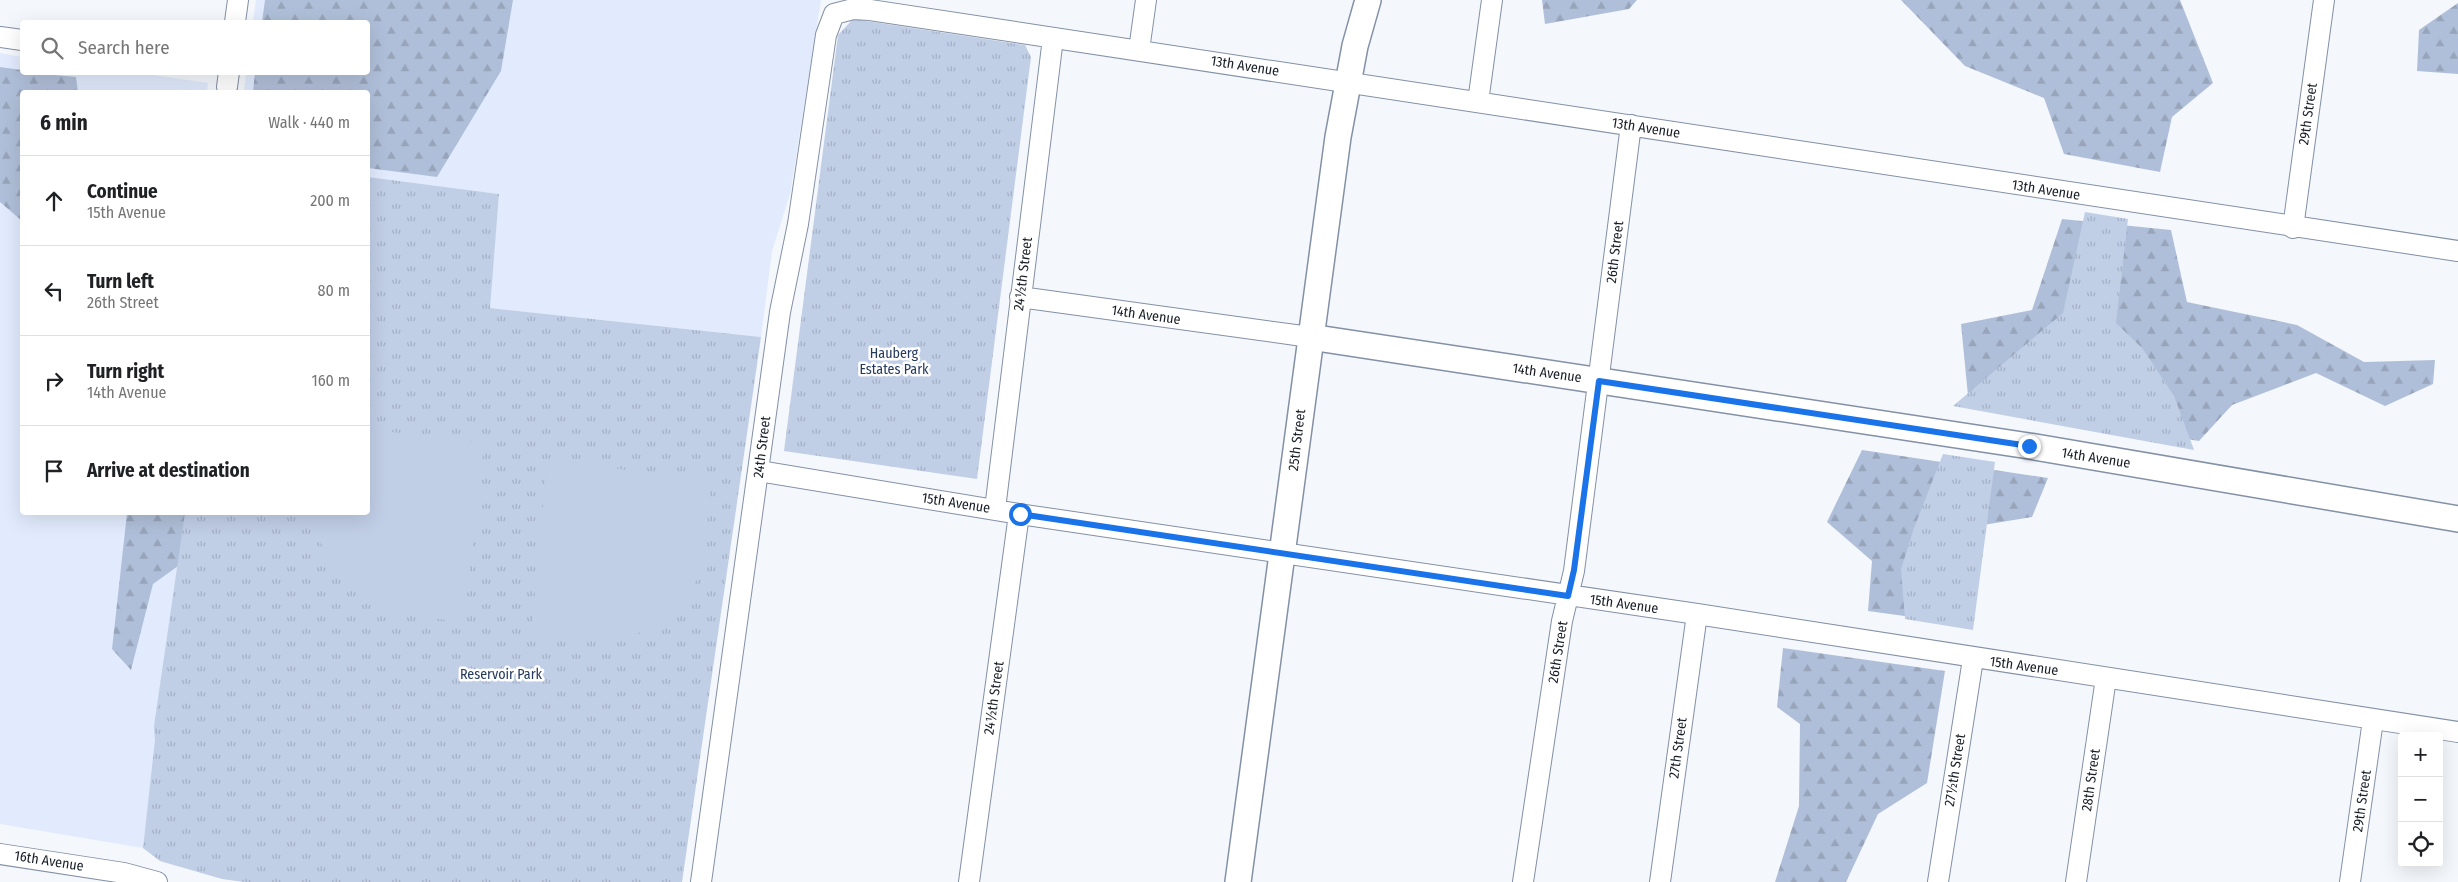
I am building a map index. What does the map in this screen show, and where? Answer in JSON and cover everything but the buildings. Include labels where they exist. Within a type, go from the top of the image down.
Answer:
[{"type":"street","points":[[235,20],[238,0]]},
{"type":"street","points":[[1139,50],[1146,0]]},
{"type":"street","name":"25th Street","points":[[1238,882],[1283,554],[1310,337],[1347,82],[1368,0]]},
{"type":"street","points":[[1478,102],[1492,0]]},
{"type":"street","name":"29th Street","points":[[2293,228],[2324,0]]},
{"type":"street","name":"13th Avenue","points":[[834,14],[853,9],[870,10],[1631,125],[2293,228],[2458,251]]},
{"type":"street","name":"24th Street","points":[[701,882],[780,312],[798,224],[824,41],[834,14]]},
{"type":"street","points":[[0,37],[20,40]]},
{"type":"street","name":"24½th Street","points":[[995,509],[1053,38]]},
{"type":"street","name":"26th Street","points":[[1523,882],[1562,621],[1574,570],[1631,125]]},
{"type":"street","name":"14th Avenue","points":[[1020,297],[1310,337],[2029,446],[2458,519]]},
{"type":"street","name":"15th Avenue","points":[[759,471],[1020,514],[1697,614],[1972,659],[2458,732]]},
{"type":"street","name":"24½th Street","points":[[969,882],[1020,514]]},
{"type":"street","name":"27th Street","points":[[1660,882],[1697,614]]},
{"type":"street","name":"27½th Street","points":[[1938,882],[1972,659]]},
{"type":"street","name":"28th Street","points":[[2076,882],[2106,678]]},
{"type":"street","name":"29th Street","points":[[2350,882],[2372,720]]},
{"type":"street","name":"16th Avenue","points":[[0,854],[124,878],[157,882]]},
{"type":"shaded area","points":[[256,0],[821,0],[790,194],[772,251],[761,337],[489,308],[499,194],[370,177],[370,90],[244,90],[246,75],[370,75],[370,20],[253,20]]},
{"type":"shaded area","points":[[0,53],[20,57],[20,75],[153,75],[208,83],[207,90],[20,90],[20,515],[188,515],[143,848],[0,824]]},
{"type":"green space","points":[[265,0],[513,0],[501,71],[437,177],[370,168],[370,90],[253,90],[255,75],[370,75],[370,20],[262,20]]},
{"type":"green space","points":[[1542,0],[1637,0],[1629,9],[1545,24]]},
{"type":"green space","points":[[1901,0],[2180,0],[2213,83],[2172,117],[2160,172],[2064,154],[2044,98],[1965,66]]},
{"type":"green space","points":[[2458,3],[2458,74],[2417,71],[2419,30]]},
{"type":"green space","name":"Hauberg Estates Park","points":[[853,19],[1025,45],[1031,57],[977,479],[784,451],[838,35]]},
{"type":"green space","points":[[0,67],[20,70],[20,75],[76,77],[78,90],[20,90],[20,219],[0,202]]},
{"type":"green space","name":"Reservoir Park","points":[[370,177],[499,194],[490,308],[761,337],[682,882],[244,882],[222,879],[160,861],[143,848],[155,740],[154,726],[185,515],[370,515]]},
{"type":"green space","points":[[2085,212],[2128,219],[2116,323],[2143,349],[2174,396],[2194,450],[1953,406],[2063,313]]},
{"type":"green space","points":[[2062,219],[2171,230],[2187,302],[2297,325],[2364,362],[2435,360],[2433,384],[2385,406],[2316,373],[2232,405],[2199,441],[1969,406],[1961,324],[2032,310]]},
{"type":"green space","points":[[370,429],[475,442],[483,452],[464,622],[411,615],[395,611],[380,604],[353,584],[341,571],[330,557],[307,515],[370,515]]},
{"type":"green space","points":[[1862,450],[2048,478],[2032,517],[1977,526],[1963,624],[1868,611],[1872,561],[1827,522]]},
{"type":"green space","points":[[1943,454],[1995,462],[1973,630],[1905,619],[1901,569],[1914,528]]},
{"type":"green space","points":[[559,461],[712,481],[701,572],[688,596],[669,614],[644,631],[617,640],[589,641],[531,635],[546,473]]},
{"type":"green space","points":[[127,515],[216,515],[199,551],[153,584],[131,670],[112,649]]},
{"type":"green space","points":[[1783,648],[1945,671],[1927,783],[1878,814],[1846,882],[1775,882],[1799,806],[1800,724],[1777,707]]},
{"type":"route","points":[[1020,514],[1568,596],[1574,570],[1599,381],[2029,446]]}]
